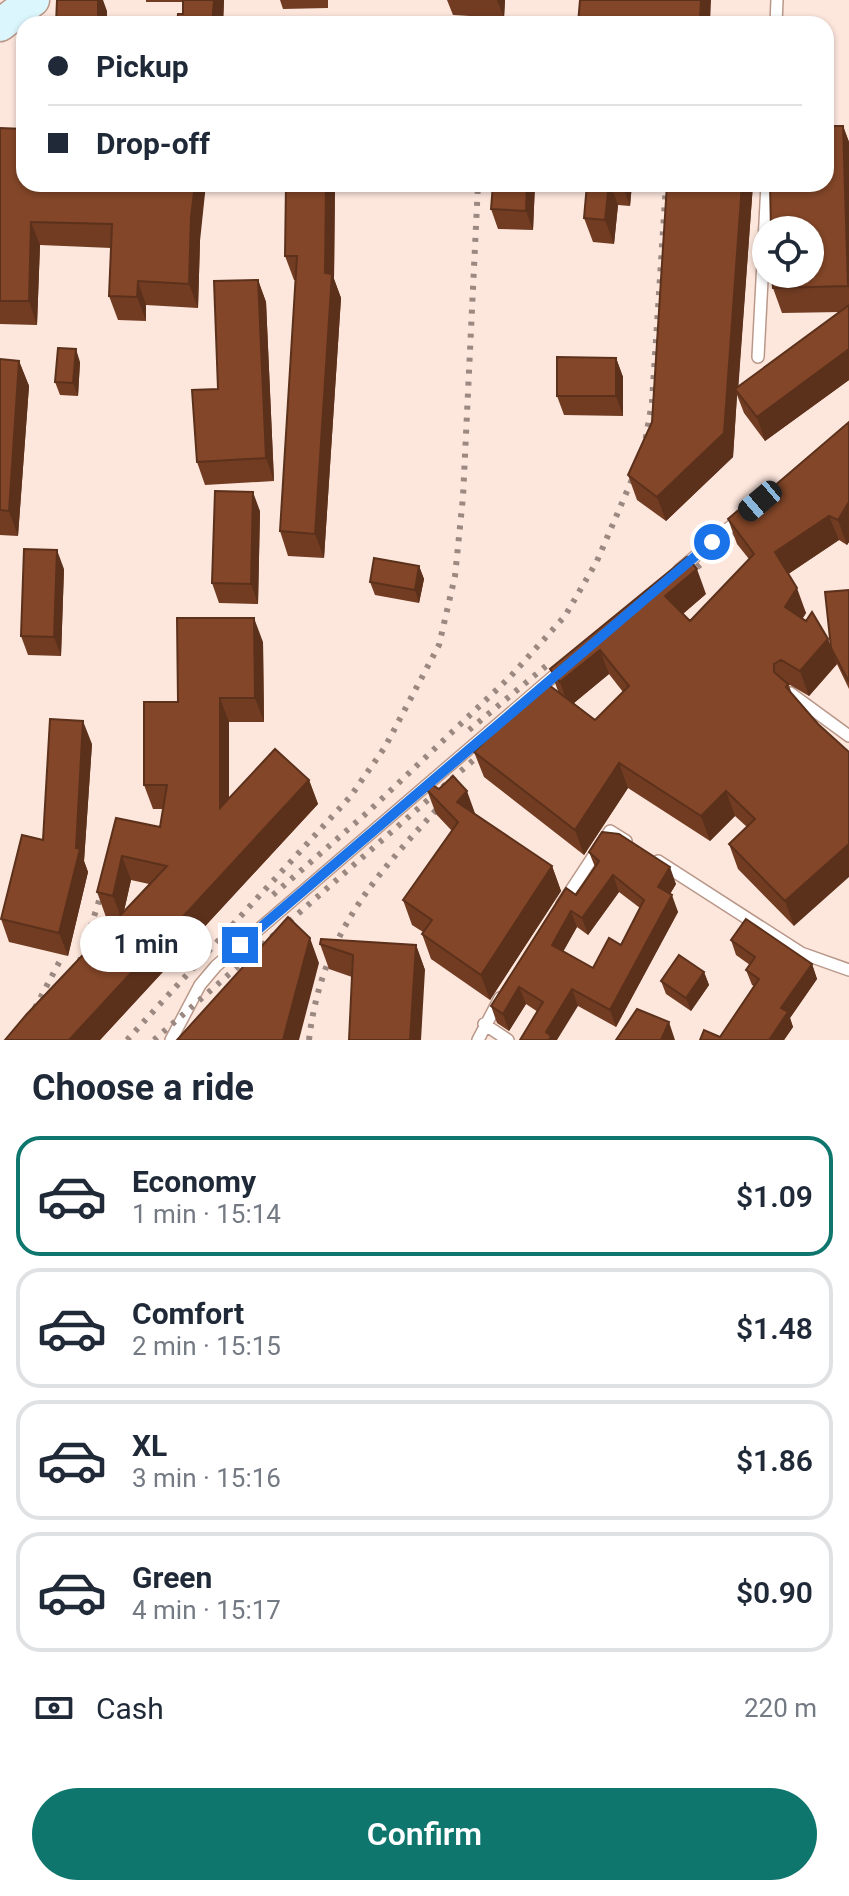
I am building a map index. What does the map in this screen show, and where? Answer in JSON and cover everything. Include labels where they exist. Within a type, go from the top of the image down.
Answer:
[{"type":"street","points":[[0,25],[33,0]]},
{"type":"lane","points":[[758,357],[767,192]]},
{"type":"lane","points":[[664,583],[748,511]]},
{"type":"lane","points":[[171,1040],[200,985],[216,966],[569,663]]},
{"type":"lane","points":[[790,693],[849,736]]},
{"type":"lane","points":[[551,921],[610,831],[634,846]]},
{"type":"lane","points":[[646,854],[801,953],[849,970]]},
{"type":"lane","points":[[478,1040],[484,1024],[509,985]]},
{"type":"lane","points":[[484,1024],[508,1040]]},
{"type":"building","points":[[57,0],[98,0],[98,16],[56,16]]},
{"type":"building","points":[[183,0],[214,0],[213,16],[178,16],[183,14]]},
{"type":"building","points":[[580,0],[701,0],[700,16],[579,16]]},
{"type":"building","points":[[834,126],[843,126],[848,286],[824,287],[824,216],[771,216],[770,192],[834,192]]},
{"type":"building","points":[[0,128],[16,129],[16,192],[194,192],[189,284],[138,281],[137,297],[109,296],[112,224],[31,222],[29,301],[0,301]]},
{"type":"building","points":[[286,192],[326,192],[325,273],[332,274],[315,534],[280,531],[297,256],[285,256]]},
{"type":"building","points":[[492,192],[527,192],[526,211],[491,209]]},
{"type":"building","points":[[586,192],[608,192],[605,220],[584,218]]},
{"type":"building","points":[[666,192],[741,192],[724,433],[657,497],[628,475],[652,422]]},
{"type":"building","points":[[258,280],[266,458],[197,462],[192,390],[218,389],[214,281]]},
{"type":"building","points":[[849,305],[849,349],[757,417],[735,389]]},
{"type":"building","points":[[58,348],[76,349],[73,383],[55,382]]},
{"type":"building","points":[[557,357],[616,358],[616,396],[557,396]]},
{"type":"building","points":[[0,359],[19,361],[9,511],[0,510]]},
{"type":"building","points":[[849,422],[849,502],[838,520],[829,516],[775,552],[797,588],[785,607],[806,621],[812,612],[828,639],[800,671],[781,660],[774,664],[774,672],[788,684],[786,687],[818,724],[849,752],[849,844],[785,901],[729,844],[755,819],[726,791],[701,816],[619,763],[575,830],[474,752],[545,682],[595,720],[629,686],[600,650],[560,682],[550,669],[687,557],[697,569],[665,596],[690,621],[754,554],[728,519],[768,485],[772,488]]},
{"type":"building","points":[[215,491],[253,492],[251,584],[212,583]]},
{"type":"building","points":[[24,549],[57,550],[54,637],[21,636]]},
{"type":"building","points":[[374,558],[419,566],[415,590],[370,582]]},
{"type":"building","points":[[849,590],[849,682],[831,648],[825,592]]},
{"type":"building","points":[[177,618],[254,618],[255,698],[220,698],[220,808],[275,749],[309,780],[69,1040],[5,1040],[167,866],[122,856],[113,896],[97,892],[116,818],[160,827],[167,785],[144,785],[144,702],[178,702]]},
{"type":"building","points":[[50,719],[83,721],[76,848],[80,849],[59,933],[1,919],[22,835],[43,840]]},
{"type":"building","points":[[453,776],[467,791],[457,802],[552,866],[481,975],[422,934],[432,920],[403,900],[458,822],[427,790],[431,784],[439,789]]},
{"type":"building","points":[[602,832],[619,834],[670,867],[658,887],[672,895],[610,1010],[572,989],[546,1032],[551,1036],[549,1040],[520,1040],[543,1002],[519,987],[503,1014],[491,1006],[566,888],[576,895],[599,861],[589,852]],"holes":[[[613,875],[644,900],[621,945],[609,938],[593,968],[552,945],[571,911],[582,918]]]},
{"type":"building","points":[[288,917],[310,938],[283,1040],[177,1040]]},
{"type":"building","points":[[746,919],[812,964],[781,1008],[788,1012],[769,1040],[700,1040],[704,1030],[720,1037],[759,979],[746,970],[755,957],[731,940]]},
{"type":"building","points":[[321,939],[416,945],[410,1040],[349,1040],[353,955],[320,944]]},
{"type":"building","points":[[679,955],[704,972],[686,998],[661,981]]},
{"type":"building","points":[[637,1009],[669,1022],[661,1040],[616,1040]]},
{"type":"railway","points":[[127,1040],[350,797],[385,747],[439,645],[455,576],[463,497],[478,192]]},
{"type":"railway","points":[[273,895],[369,811],[510,677],[565,616],[597,561],[643,454],[652,402],[665,192]]},
{"type":"railway","points":[[679,583],[752,520]]},
{"type":"railway","points":[[469,730],[546,666]]},
{"type":"railway","points":[[154,1040],[494,742]]},
{"type":"railway","points":[[309,1040],[316,1001],[341,934],[378,877],[450,795]]},
{"type":"railway","points":[[76,973],[105,882]]},
{"type":"railway","points":[[18,1040],[63,955]]},
{"type":"route","points":[[240,945],[712,542]]}]
